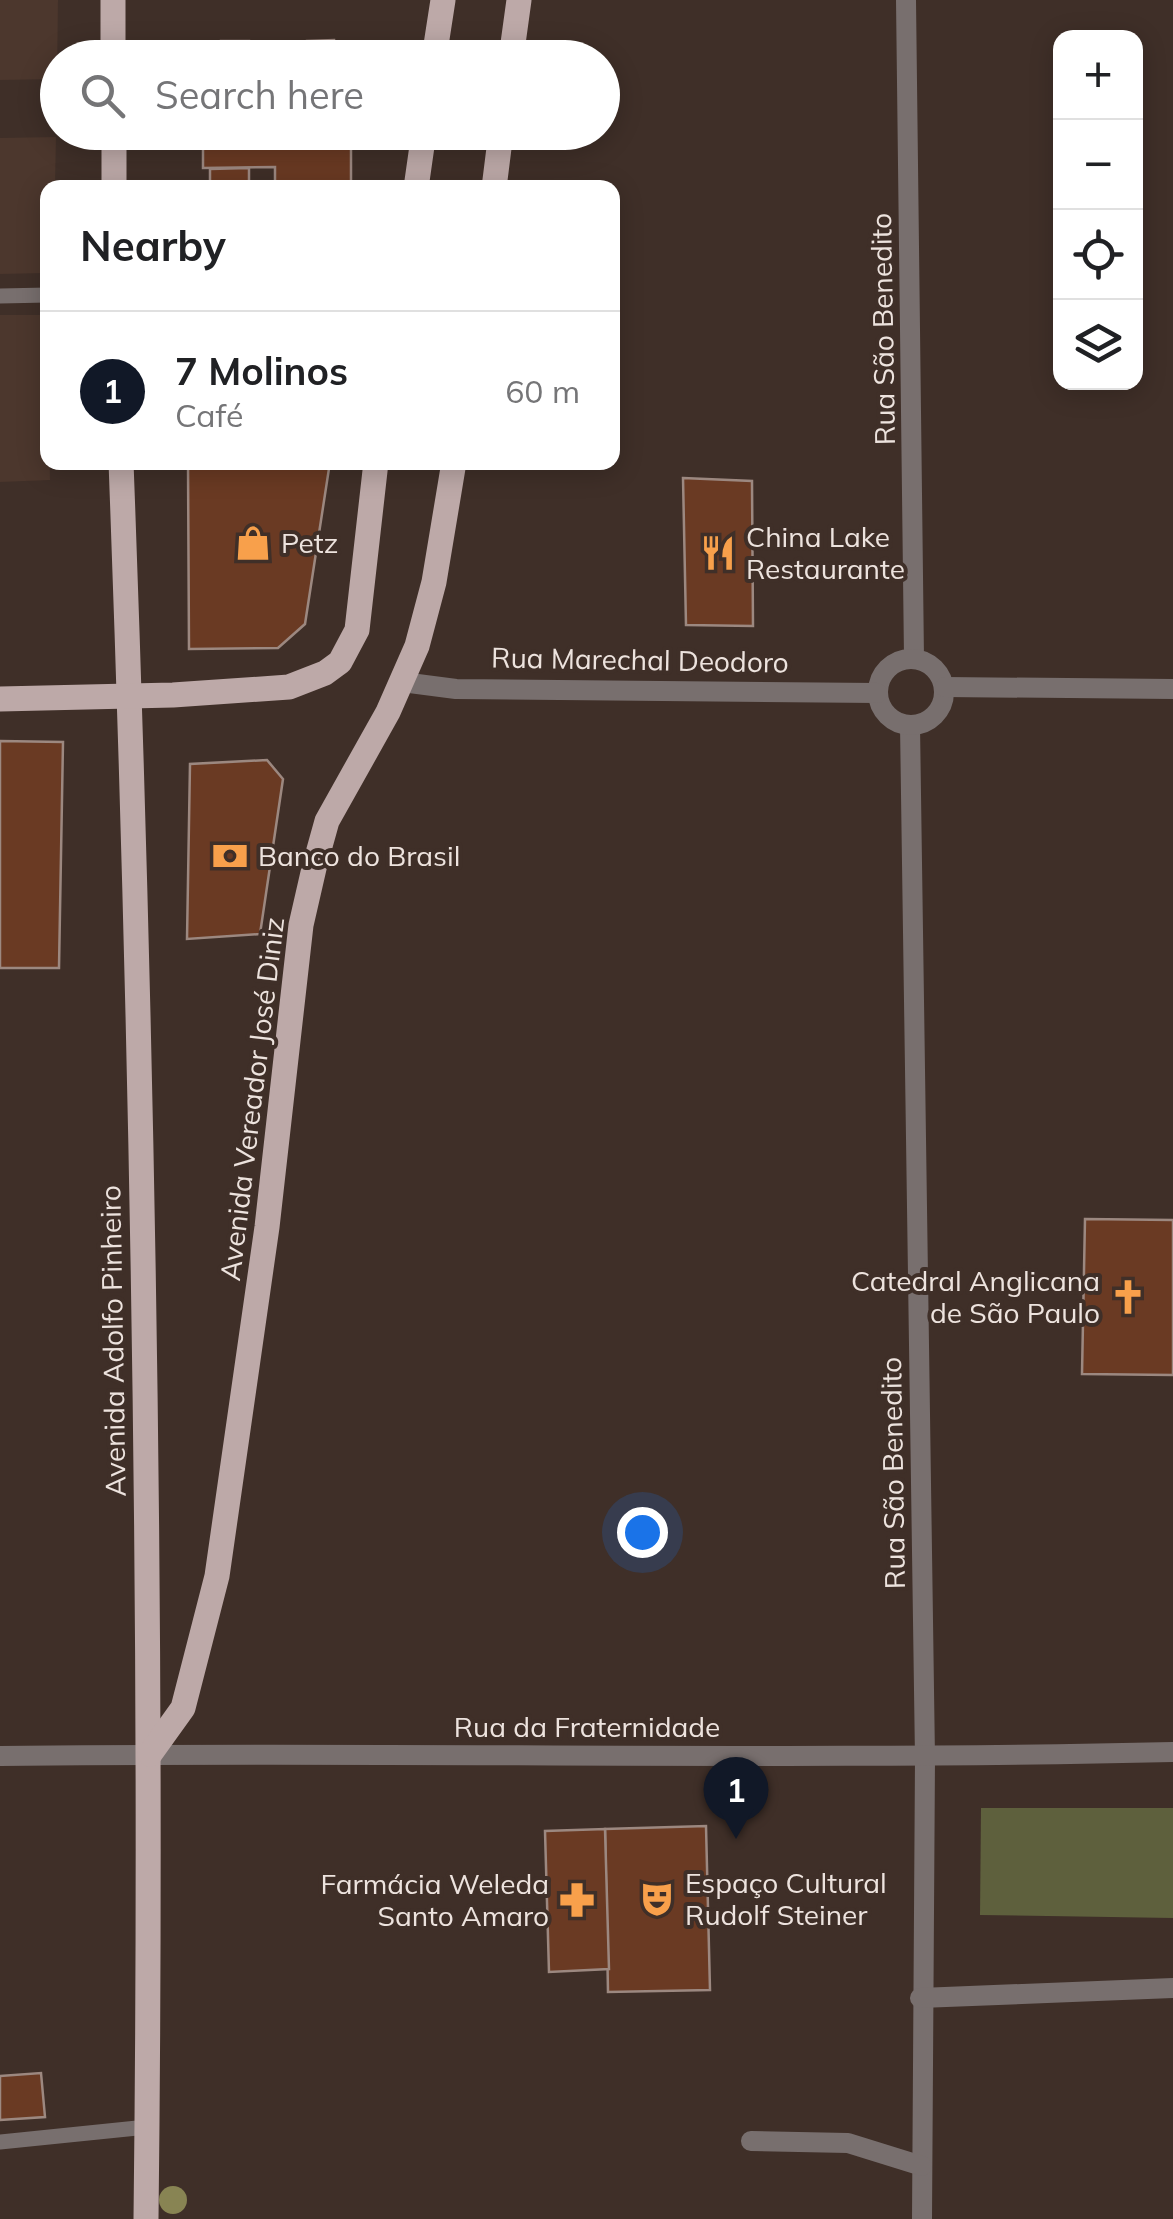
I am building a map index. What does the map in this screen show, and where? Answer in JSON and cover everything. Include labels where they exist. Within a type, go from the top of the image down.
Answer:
[{"type":"main road","points":[[113,0],[113,40]]},
{"type":"main road","points":[[436,40],[442,0]]},
{"type":"main road","points":[[513,40],[520,0]]},
{"type":"main road","points":[[114,150],[114,180]]},
{"type":"main road","points":[[417,180],[421,150]]},
{"type":"main road","points":[[495,180],[499,150]]},
{"type":"main road","name":"Avenida Adolfo Pinheiro","points":[[122,470],[150,1754],[146,2219]]},
{"type":"main road","points":[[0,698],[290,687],[325,673],[340,662],[357,630],[375,470]]},
{"type":"main road","name":"Avenida Vereador José Diniz","points":[[150,1754],[183,1708],[217,1576],[268,1227],[301,925],[315,864],[327,822],[402,682],[434,582],[453,470]]},
{"type":"street","name":"Rua São Benedito","points":[[906,0],[914,658]]},
{"type":"street","points":[[914,658],[928,662],[945,687],[936,714],[910,725],[887,715],[877,692],[888,667],[914,658]]},
{"type":"street","name":"Rua Marechal Deodoro","points":[[402,682],[456,689],[877,692]]},
{"type":"street","points":[[945,687],[1173,690]]},
{"type":"street","name":"Rua São Benedito","points":[[910,725],[925,1758],[920,1998],[922,2219]]},
{"type":"street","name":"Rua da Fraternidade","points":[[0,1756],[925,1758],[1173,1752]]},
{"type":"street","points":[[920,1998],[1173,1988]]},
{"type":"street","points":[[750,2141],[848,2143],[922,2166]]},
{"type":"lane","points":[[0,296],[40,295]]},
{"type":"lane","points":[[0,2142],[147,2126]]},
{"type":"shaded area","points":[[0,0],[58,0],[57,40],[40,40],[40,79],[0,80]]},
{"type":"shaded area","points":[[40,137],[40,150],[56,150],[55,180],[40,180],[40,273],[0,274],[0,138]]},
{"type":"shaded area","points":[[0,315],[40,315],[40,470],[50,470],[50,480],[0,482]]},
{"type":"green space","points":[[981,1808],[1173,1808],[1173,1918],[980,1915]]},
{"type":"building","points":[[203,150],[351,150],[351,180],[275,180],[275,167],[203,168]]},
{"type":"building","points":[[249,168],[249,180],[210,180],[210,169]]},
{"type":"building","name":"Petz","points":[[188,470],[329,470],[305,624],[278,648],[189,649]]},
{"type":"building","name":"China Lake Restaurante","points":[[683,478],[752,481],[753,626],[686,625]]},
{"type":"building","points":[[0,741],[63,742],[59,968],[0,968]]},
{"type":"building","name":"Banco do Brasil","points":[[267,760],[283,779],[260,934],[187,939],[190,764]]},
{"type":"building","name":"Catedral Anglicana de São Paulo","points":[[1085,1219],[1173,1220],[1173,1375],[1082,1374]]},
{"type":"building","name":"Espaço Cultural Rudolf Steiner","points":[[706,1826],[710,1990],[608,1992],[605,1829]]},
{"type":"building","name":"Farmácia Weleda Santo Amaro","points":[[605,1829],[609,1969],[549,1972],[545,1831]]},
{"type":"building","points":[[41,2073],[45,2117],[0,2120],[0,2076]]},
{"type":"place","name":"Petz","points":[[253,543]]},
{"type":"place","name":"China Lake Restaurante","points":[[718,553]]},
{"type":"place","name":"Banco do Brasil","points":[[230,856]]},
{"type":"place","name":"Catedral Anglicana de São Paulo","points":[[1128,1297]]},
{"type":"place","name":"7 Molinos","points":[[736,1839]]},
{"type":"place","name":"Espaço Cultural Rudolf Steiner","points":[[657,1899]]},
{"type":"place","name":"Farmácia Weleda Santo Amaro","points":[[577,1900]]}]
